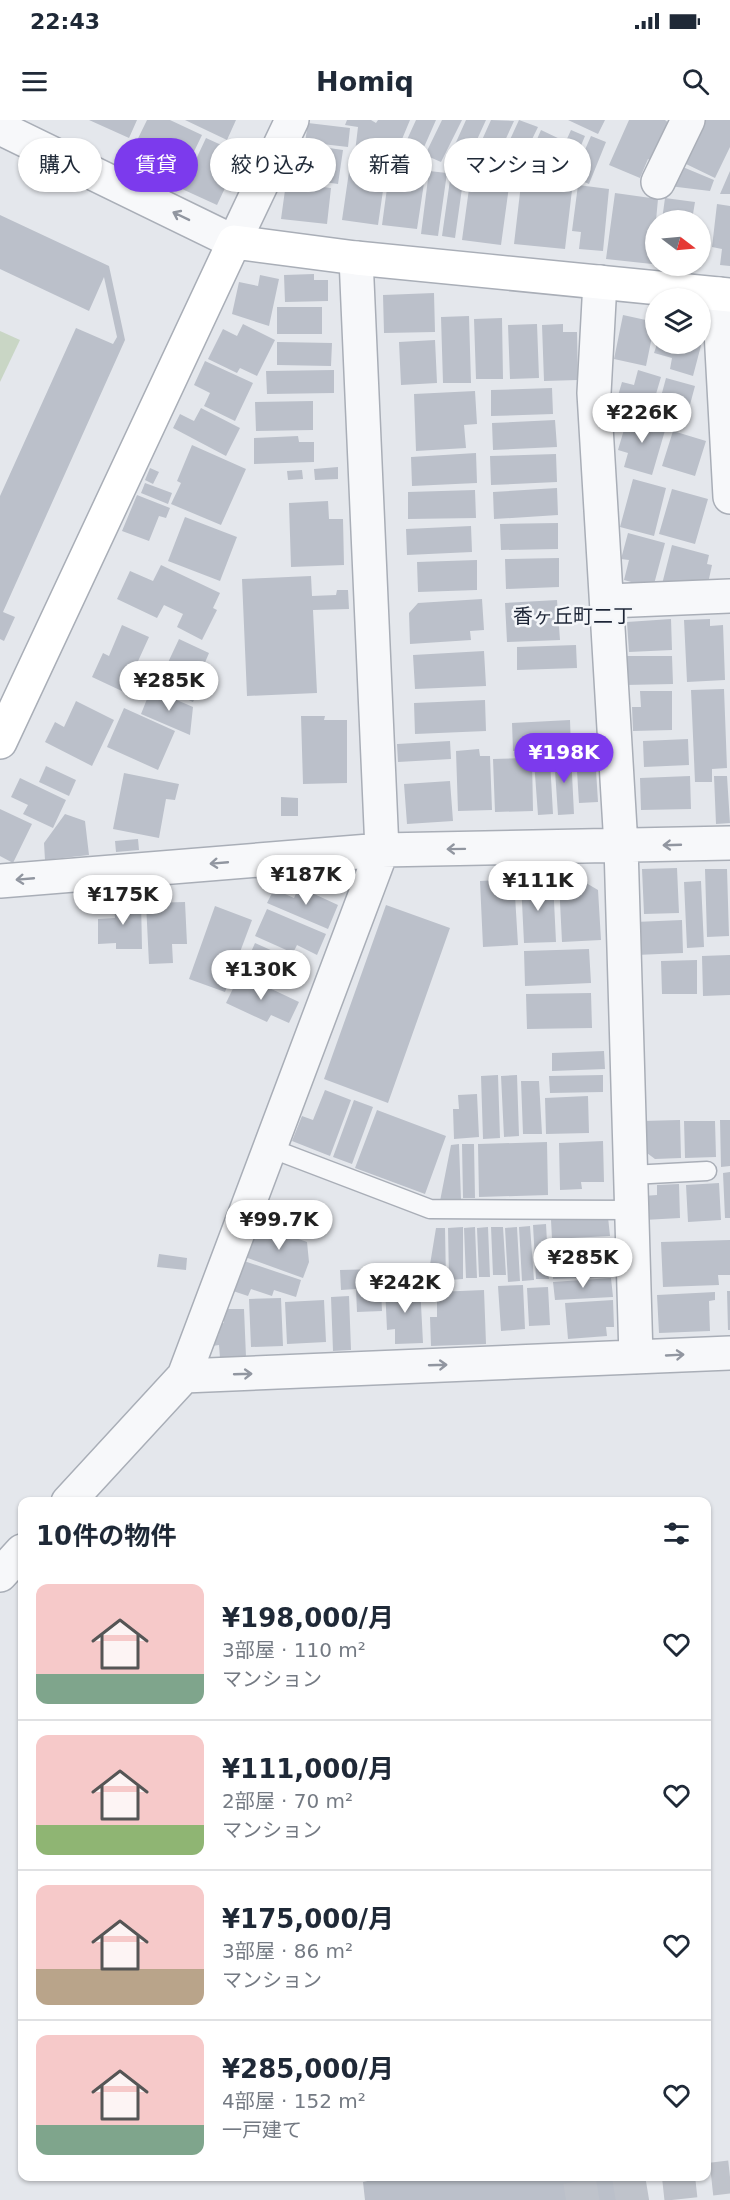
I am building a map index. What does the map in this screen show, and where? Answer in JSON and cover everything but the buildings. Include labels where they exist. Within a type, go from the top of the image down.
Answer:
[{"type":"street","points":[[0,742],[292,120]]},
{"type":"street","points":[[658,182],[688,120]]},
{"type":"street","points":[[6,127],[234,242],[356,258],[724,294],[730,497]]},
{"type":"street","points":[[73,1497],[184,1376],[382,850],[356,258]]},
{"type":"street","points":[[600,282],[594,393],[621,846],[636,1357]]},
{"type":"street","points":[[608,601],[730,597]]},
{"type":"street","points":[[0,881],[382,850],[730,843]]},
{"type":"street","points":[[184,1376],[730,1353]]},
{"type":"street","points":[[0,1575],[18,1555]]},
{"type":"lane","points":[[270,1148],[430,1209],[632,1210]]},
{"type":"lane","points":[[631,1175],[707,1171]]},
{"type":"green space","points":[[0,331],[20,340],[0,382]]},
{"type":"tunnel","points":[[711,2179],[730,2177]]},
{"type":"tunnel","points":[[566,2200],[694,2181]]},
{"type":"district","name":"香ヶ丘町二丁","points":[[573,616]]}]
